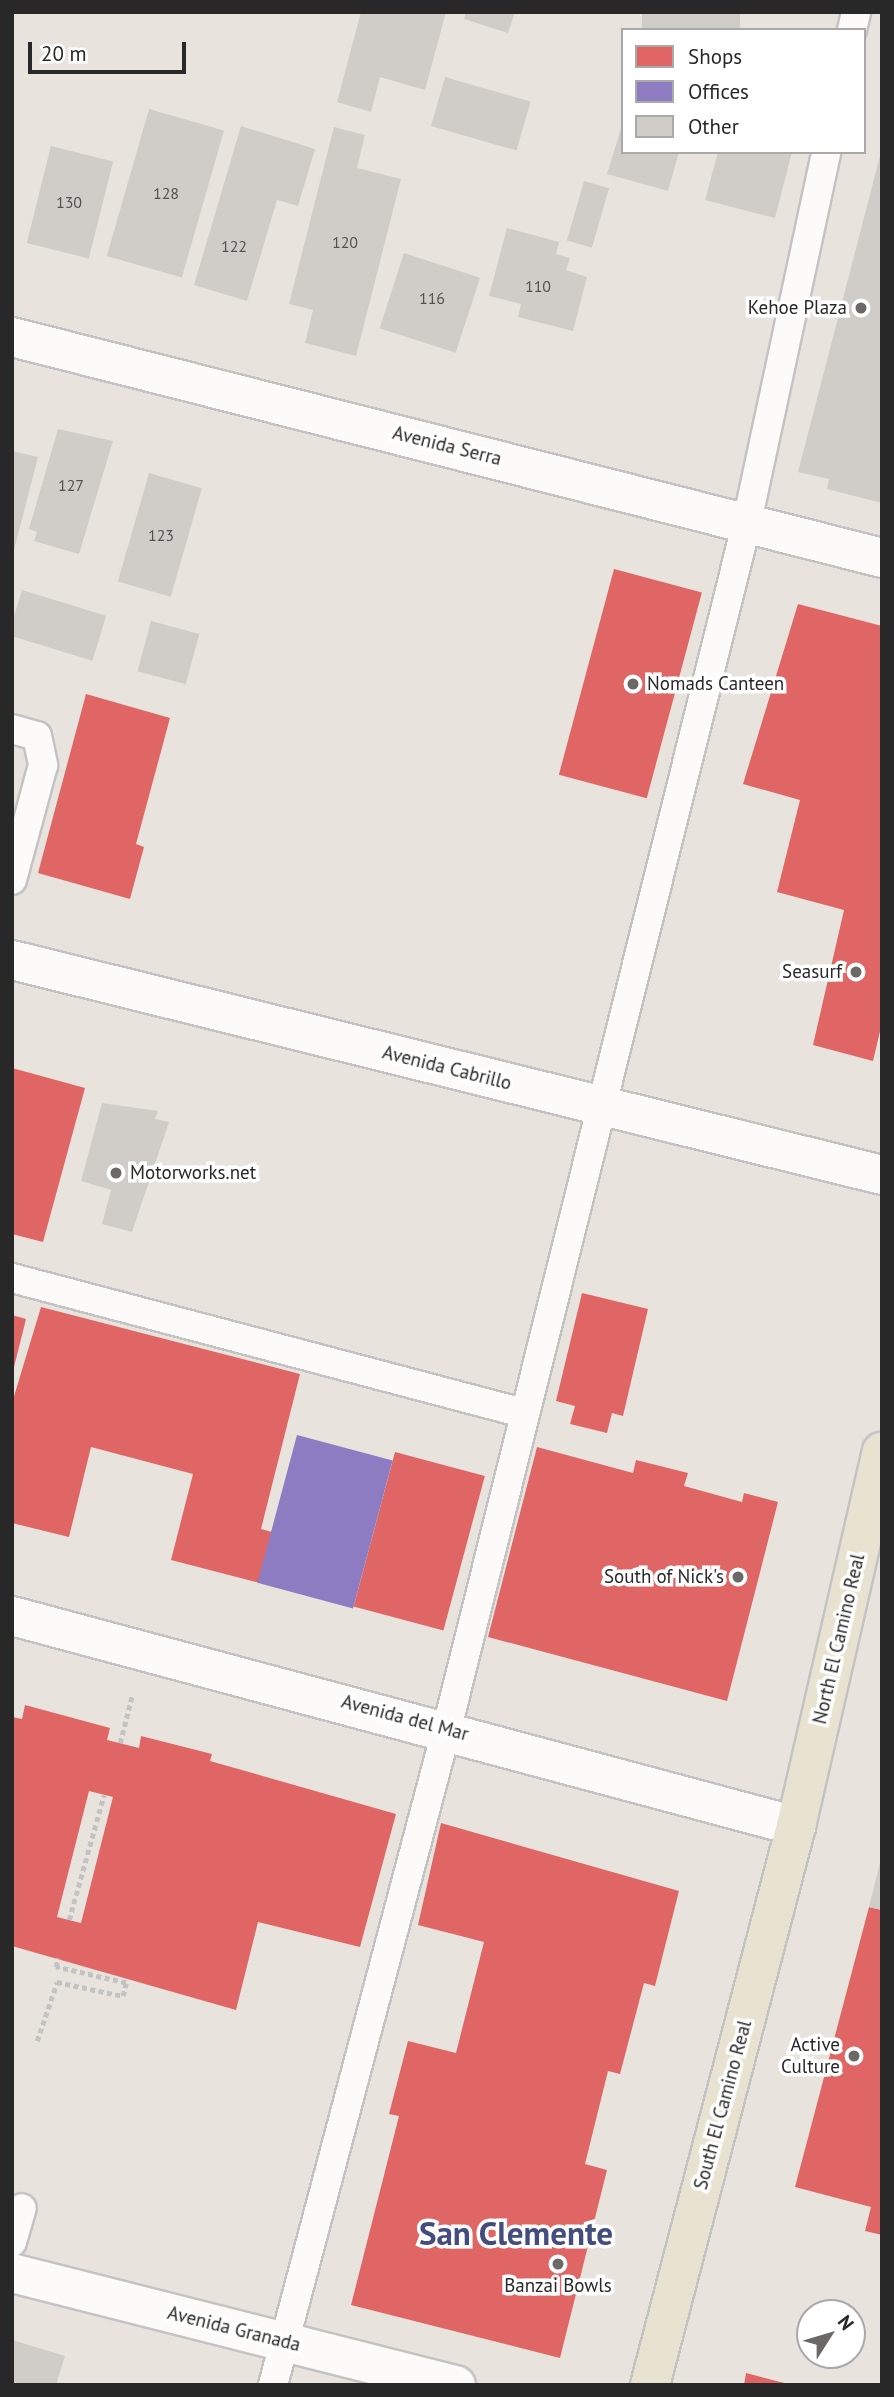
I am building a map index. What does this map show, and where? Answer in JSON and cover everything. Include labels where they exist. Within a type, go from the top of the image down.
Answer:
[{"type":"main road","name":"North El Camino Real","points":[[796,1826],[882,1452]]},
{"type":"main road","name":"South El Camino Real","points":[[650,2385],[796,1826]]},
{"type":"street","name":"Avenida Serra","points":[[12,337],[882,558]]},
{"type":"street","name":"Avenida Cabrillo","points":[[12,960],[882,1175]]},
{"type":"street","name":"Avenida del Mar","points":[[12,1616],[447,1728],[796,1826]]},
{"type":"street","name":"Avenida Granada","points":[[12,2273],[456,2385]]},
{"type":"lane","points":[[273,2385],[447,1728],[598,1105],[747,522],[826,154]]},
{"type":"lane","points":[[12,729],[37,736],[43,765],[12,880]]},
{"type":"lane","points":[[12,1278],[523,1413]]},
{"type":"lane","points":[[12,2242],[22,2208]]},
{"type":"path","points":[[69,1920],[104,1795]]},
{"type":"path","points":[[37,2041],[57,1982],[123,1996],[126,1983],[56,1967],[58,1958]]},
{"type":"building: Shops","name":"Nomads Canteen","points":[[614,569],[702,593],[647,798],[559,775]]},
{"type":"building: Shops","points":[[798,604],[882,626],[882,1023],[873,1061],[813,1045],[844,910],[777,892],[800,800],[743,784]]},
{"type":"building: Shops","points":[[86,694],[170,718],[136,844],[144,847],[130,899],[38,873]]},
{"type":"building: Shops","points":[[12,1068],[85,1088],[43,1242],[12,1234]]},
{"type":"building: Shops","points":[[582,1293],[648,1309],[623,1416],[612,1413],[607,1433],[570,1424],[575,1406],[556,1401]]},
{"type":"building: Shops","points":[[41,1307],[300,1374],[261,1529],[272,1532],[260,1583],[171,1560],[193,1474],[91,1447],[69,1537],[12,1523],[12,1403]]},
{"type":"building: Shops","points":[[12,1315],[26,1319],[13,1371],[12,1371]]},
{"type":"building: Shops","points":[[537,1447],[633,1473],[636,1460],[688,1473],[684,1486],[742,1502],[744,1493],[778,1502],[727,1701],[488,1637]]},
{"type":"building: Shops","points":[[395,1452],[485,1476],[443,1631],[354,1607]]},
{"type":"building: Shops","points":[[25,1705],[110,1728],[107,1740],[139,1748],[141,1736],[212,1754],[210,1761],[396,1814],[360,1947],[258,1922],[236,2010],[12,1946],[12,1717],[22,1719]],"holes":[[[89,1791],[113,1797],[81,1923],[57,1917]]]},
{"type":"building: Shops","points":[[441,1823],[679,1891],[655,1986],[644,1983],[620,2074],[608,2071],[585,2164],[607,2170],[560,2358],[351,2305],[399,2116],[389,2114],[408,2041],[456,2053],[484,1942],[418,1925]]},
{"type":"building: Shops","points":[[869,1907],[882,1910],[882,2235],[865,2231],[871,2207],[795,2187]]},
{"type":"building: Shops","points":[[746,2373],[788,2384],[788,2385],[744,2385]]},
{"type":"building: Offices","points":[[297,1435],[393,1461],[353,1608],[257,1583]]},
{"type":"building: Other","points":[[361,12],[446,12],[425,90],[380,77],[371,112],[337,102]]},
{"type":"building: Other","points":[[466,12],[515,12],[508,33],[464,19]]},
{"type":"building: Other","points":[[642,12],[740,12],[740,28],[642,28]]},
{"type":"building: Other","points":[[445,77],[531,102],[516,151],[431,126]]},
{"type":"building: Other","points":[[149,109],[224,130],[182,278],[107,256]]},
{"type":"building: Other","points":[[241,126],[315,149],[298,206],[277,200],[247,301],[194,285]]},
{"type":"building: Other","points":[[334,127],[365,135],[357,168],[401,179],[356,356],[305,343],[313,310],[289,304]]},
{"type":"building: Other","points":[[621,128],[621,154],[678,154],[668,191],[607,174]]},
{"type":"building: Other","points":[[51,146],[113,161],[89,259],[27,243]]},
{"type":"building: Other","name":"Kehoe Plaza","points":[[882,148],[882,503],[827,489],[829,479],[798,472]]},
{"type":"building: Other","points":[[717,154],[791,154],[775,218],[705,200]]},
{"type":"building: Other","points":[[584,181],[609,188],[592,248],[567,241]]},
{"type":"building: Other","points":[[507,228],[559,242],[556,254],[570,258],[566,270],[587,277],[573,331],[518,317],[521,304],[489,296]]},
{"type":"building: Other","points":[[404,253],[480,278],[456,353],[380,328]]},
{"type":"building: Other","points":[[58,429],[113,441],[79,554],[34,541],[37,532],[29,529]]},
{"type":"building: Other","points":[[12,451],[38,457],[13,554],[12,554]]},
{"type":"building: Other","points":[[149,473],[202,488],[171,597],[118,582]]},
{"type":"building: Other","points":[[22,590],[106,616],[92,661],[12,636],[12,623]]},
{"type":"building: Other","points":[[151,621],[199,634],[186,684],[138,671]]},
{"type":"building: Other","name":"Motorworks.net","points":[[102,1103],[158,1111],[155,1119],[169,1122],[132,1232],[102,1224],[111,1190],[81,1181]]},
{"type":"building: Other","points":[[882,1859],[882,1910],[869,1907]]},
{"type":"building: Other","points":[[12,2340],[65,2356],[56,2385],[12,2385]]},
{"type":"place","name":"Kehoe Plaza","points":[[861,308]]},
{"type":"place","name":"Nomads Canteen","points":[[633,684]]},
{"type":"place","name":"Seasurf","points":[[856,972]]},
{"type":"place","name":"Motorworks.net","points":[[116,1173]]},
{"type":"place","name":"South of Nick's","points":[[738,1577]]},
{"type":"place","name":"Active Culture","points":[[854,2056]]},
{"type":"place","name":"Banzai Bowls","points":[[558,2264]]},
{"type":"district","name":"San Clemente","points":[[516,2233]]}]
